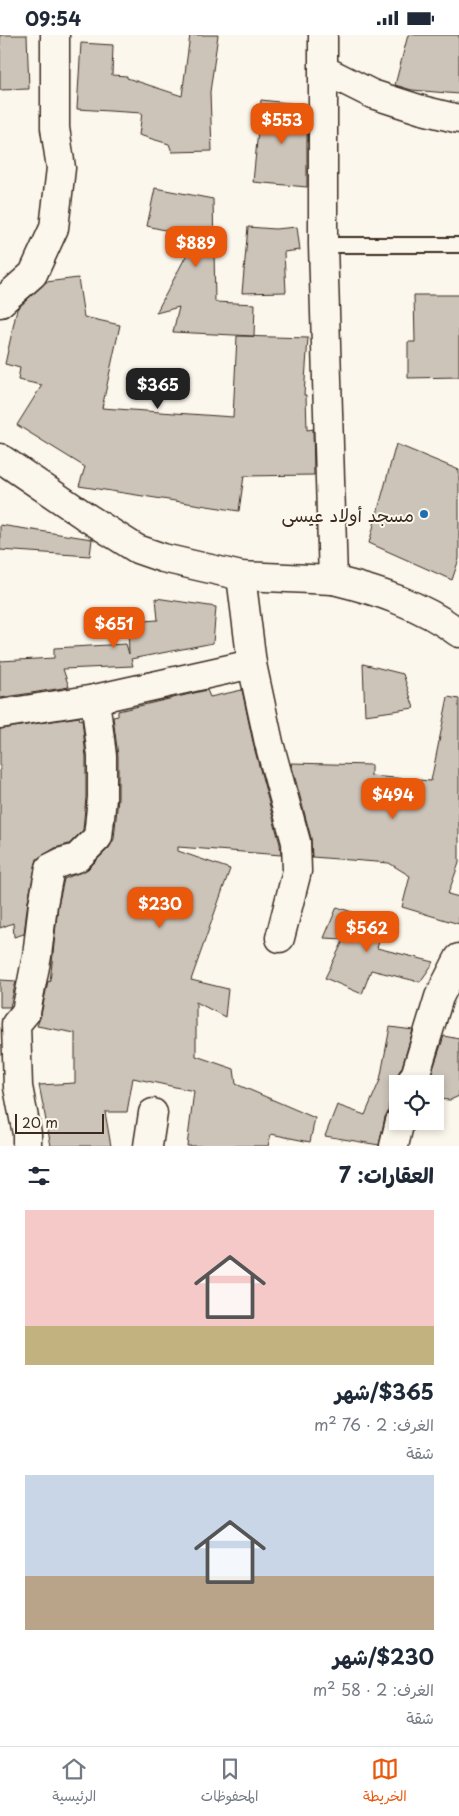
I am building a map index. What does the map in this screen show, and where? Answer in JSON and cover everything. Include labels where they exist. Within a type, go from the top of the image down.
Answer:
[{"type":"street","points":[[0,303],[33,274],[54,227],[61,168],[55,127],[55,35]]},
{"type":"street","points":[[323,35],[323,245],[333,580]]},
{"type":"street","points":[[324,70],[372,93],[422,110],[459,119]]},
{"type":"street","points":[[0,457],[88,518],[137,549],[163,559],[241,576],[333,580],[378,591],[440,619],[459,633]]},
{"type":"street","points":[[241,576],[252,664],[268,743],[296,842],[297,871],[280,938]]},
{"type":"street","points":[[0,714],[95,699],[252,664]]},
{"type":"street","points":[[27,1146],[8,1024],[26,1012],[37,956],[43,904],[50,868],[77,858],[98,837],[102,798],[102,756],[95,699]]},
{"type":"street","points":[[415,1075],[439,997],[459,959]]},
{"type":"street","points":[[148,1146],[153,1113]]},
{"type":"street","points":[[394,1146],[398,1130]]},
{"type":"lane","points":[[323,245],[459,245]]},
{"type":"building","points":[[0,35],[27,35],[29,89],[0,90]]},
{"type":"building","points":[[190,35],[218,35],[210,92],[212,151],[172,152],[169,144],[139,135],[142,113],[77,109],[81,43],[113,45],[112,75],[127,76],[127,78],[182,96]]},
{"type":"building","points":[[408,35],[459,35],[459,94],[412,90],[395,85]]},
{"type":"building","points":[[261,100],[307,105],[307,187],[253,182]]},
{"type":"building","points":[[155,188],[213,199],[215,302],[255,304],[254,336],[173,332],[179,307],[156,313],[187,254],[168,252],[169,231],[147,226]]},
{"type":"building","points":[[248,227],[275,229],[297,227],[300,250],[284,252],[286,292],[242,293]]},
{"type":"building","points":[[78,278],[84,317],[120,325],[102,408],[233,417],[237,336],[308,338],[304,395],[306,395],[307,430],[313,429],[314,475],[244,476],[239,511],[79,486],[85,467],[17,425],[42,385],[18,380],[20,368],[5,364],[17,309],[46,282]]},
{"type":"building","points":[[414,295],[459,295],[459,377],[408,378],[408,342],[415,342]]},
{"type":"building","points":[[396,444],[459,470],[459,559],[452,580],[369,543]]},
{"type":"building","points":[[0,525],[92,539],[90,556],[0,550]]},
{"type":"building","points":[[156,598],[216,607],[213,643],[131,659],[133,666],[63,669],[69,687],[0,698],[0,661],[54,658],[54,648],[126,644],[129,654],[128,622],[158,620]]},
{"type":"building","points":[[363,664],[403,674],[414,708],[365,715]]},
{"type":"building","points":[[207,690],[210,697],[242,690],[254,747],[280,844],[281,855],[178,847],[178,851],[230,869],[191,980],[228,989],[225,1017],[196,1002],[196,1056],[234,1069],[236,1084],[315,1118],[310,1142],[271,1134],[268,1146],[187,1146],[194,1091],[133,1078],[127,1112],[105,1112],[111,1146],[51,1146],[39,1085],[75,1083],[75,1033],[37,1026],[48,981],[50,982],[58,906],[64,879],[88,869],[109,848],[114,839],[118,798],[118,756],[113,717],[118,716],[118,711]]},
{"type":"building","points":[[448,697],[459,699],[459,863],[448,894],[459,897],[459,924],[402,907],[410,876],[389,863],[312,857],[311,838],[291,763],[371,765],[371,776],[431,781]]},
{"type":"building","points":[[79,717],[80,720],[82,719],[86,757],[86,797],[83,830],[69,844],[55,848],[37,859],[28,901],[24,934],[14,937],[13,923],[0,928],[0,729]]},
{"type":"building","points":[[337,907],[385,923],[377,948],[434,962],[420,982],[371,970],[362,994],[325,978],[344,939],[324,938]]},
{"type":"building","points":[[0,980],[16,981],[10,1007],[0,1007]]},
{"type":"building","points":[[390,1027],[413,1030],[402,1067],[397,1075],[389,1075],[389,1106],[379,1145],[325,1136],[337,1105],[365,1115],[380,1080]]},
{"type":"building","points":[[444,1036],[459,1039],[459,1096],[450,1100],[444,1100],[444,1075],[431,1075]]},
{"type":"place","name":"مسجد أولاد عيسى","points":[[424,514]]}]
